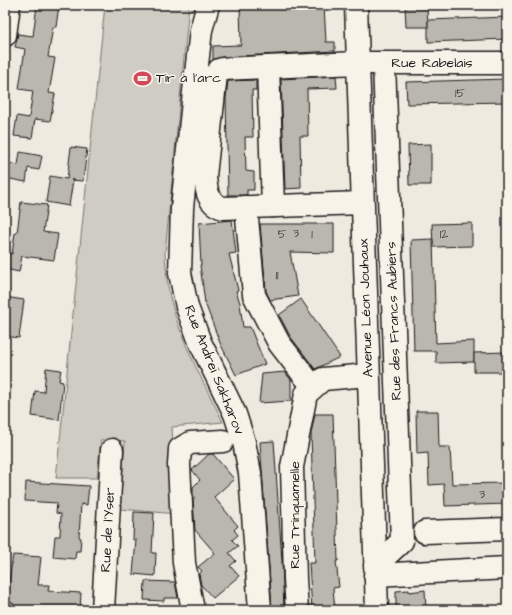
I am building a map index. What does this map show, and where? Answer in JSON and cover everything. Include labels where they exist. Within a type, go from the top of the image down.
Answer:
[{"type":"street","points":[[5,35],[9,5]]},
{"type":"street","name":"Avenue Léon Jouhaux","points":[[356,5],[376,610]]},
{"type":"street","name":"Rue Andreï Sakharov","points":[[206,11],[195,82],[182,208],[180,273],[187,307],[200,342],[235,414],[244,442],[250,473],[260,610]]},
{"type":"street","name":"Rue Rabelais","points":[[246,207],[223,208],[217,206],[213,203],[206,191],[205,176],[216,74],[219,70],[223,68],[358,63],[507,63]]},
{"type":"street","name":"Rue des Francs Aubiers","points":[[375,570],[402,541],[384,64]]},
{"type":"street","points":[[268,67],[273,206]]},
{"type":"street","points":[[362,203],[246,207],[254,295],[279,343],[313,387],[323,378],[368,375]]},
{"type":"street","name":"Rue Trinquamelle","points":[[297,610],[292,467],[306,394],[313,387]]},
{"type":"street","points":[[193,610],[184,563],[179,465],[180,449],[190,443],[223,440]]},
{"type":"street","name":"Rue de l'Yser","points":[[103,610],[112,450]]},
{"type":"street","points":[[425,532],[507,529]]},
{"type":"street","points":[[375,570],[507,568]]},
{"type":"shaded area","points":[[105,5],[189,5],[165,253],[166,271],[171,301],[181,333],[223,422],[172,427],[177,514],[120,509],[125,441],[101,440],[97,478],[56,478]]},
{"type":"building","points":[[37,5],[59,5],[56,27],[53,27],[48,57],[55,58],[49,93],[55,94],[50,121],[35,119],[32,138],[14,136],[17,116],[29,118],[33,91],[19,89],[25,49],[15,47],[18,34],[33,36]]},
{"type":"building","points":[[240,5],[324,5],[326,42],[335,42],[335,51],[222,57],[213,60],[213,46],[241,45]]},
{"type":"building","points":[[405,5],[427,5],[428,27],[406,27]]},
{"type":"building","points":[[507,17],[507,39],[428,42],[428,20]]},
{"type":"building","points":[[336,76],[337,88],[307,89],[308,136],[300,136],[301,188],[285,189],[281,79]]},
{"type":"building","points":[[507,79],[507,102],[407,104],[406,82]]},
{"type":"building","points":[[256,80],[256,90],[252,90],[253,137],[245,137],[246,171],[254,172],[254,190],[247,190],[247,195],[228,195],[226,98],[228,81]]},
{"type":"building","points":[[431,144],[431,185],[409,185],[408,145]]},
{"type":"building","points":[[71,147],[87,149],[83,181],[73,180],[69,206],[46,202],[50,176],[67,179]]},
{"type":"building","points":[[20,152],[42,156],[39,170],[28,168],[26,182],[5,178],[8,163],[18,165]]},
{"type":"building","points":[[21,202],[47,205],[43,232],[58,234],[54,260],[22,256],[19,272],[5,269],[5,253],[12,254],[15,233],[17,233]]},
{"type":"building","points":[[232,220],[236,253],[229,254],[238,290],[236,291],[240,303],[243,327],[250,327],[265,364],[236,375],[220,343],[205,303],[200,265],[199,223]]},
{"type":"building","points":[[472,223],[472,246],[433,247],[432,224]]},
{"type":"building","points":[[260,224],[334,224],[334,253],[290,252],[298,296],[270,300],[266,291]]},
{"type":"building","points":[[433,239],[436,343],[474,341],[474,362],[436,363],[436,351],[414,351],[411,240]]},
{"type":"building","points":[[5,297],[24,300],[19,338],[5,336]]},
{"type":"building","points":[[301,299],[340,357],[315,369],[290,336],[279,315]]},
{"type":"building","points":[[507,352],[507,372],[474,372],[474,353]]},
{"type":"building","points":[[46,368],[61,370],[59,381],[63,382],[59,420],[32,416],[35,391],[44,392]]},
{"type":"building","points":[[285,372],[291,380],[291,401],[259,403],[262,374]]},
{"type":"building","points":[[416,411],[438,411],[439,447],[450,447],[452,484],[507,483],[507,504],[445,506],[444,484],[429,485],[428,453],[417,454]]},
{"type":"building","points":[[315,414],[333,414],[338,561],[336,561],[339,587],[333,588],[335,610],[312,610],[309,563],[315,563],[311,433]]},
{"type":"building","points":[[274,441],[284,610],[272,610],[260,442]]},
{"type":"building","points":[[209,454],[213,454],[234,479],[214,497],[238,526],[234,530],[238,535],[232,540],[238,546],[229,553],[236,561],[230,566],[239,576],[213,598],[201,585],[199,574],[202,571],[198,567],[215,553],[195,530],[193,500],[195,498],[193,495],[193,487],[200,480],[192,470]]},
{"type":"building","points":[[26,482],[89,486],[87,505],[81,504],[79,537],[81,538],[80,551],[76,551],[75,559],[53,557],[55,536],[60,536],[61,514],[56,513],[57,503],[25,501]]},
{"type":"building","points":[[134,512],[154,513],[152,553],[156,553],[155,576],[133,574],[136,540],[133,540]]},
{"type":"building","points":[[13,555],[41,557],[38,585],[49,585],[48,591],[81,593],[80,610],[11,610],[14,604],[5,599],[5,582],[9,582]]},
{"type":"building","points":[[145,581],[175,582],[178,598],[164,598],[164,601],[144,600]]},
{"type":"building","points":[[409,590],[409,592],[425,590],[426,610],[396,610],[396,591]]},
{"type":"place","name":"Tir à l'arc","points":[[143,78]]}]
